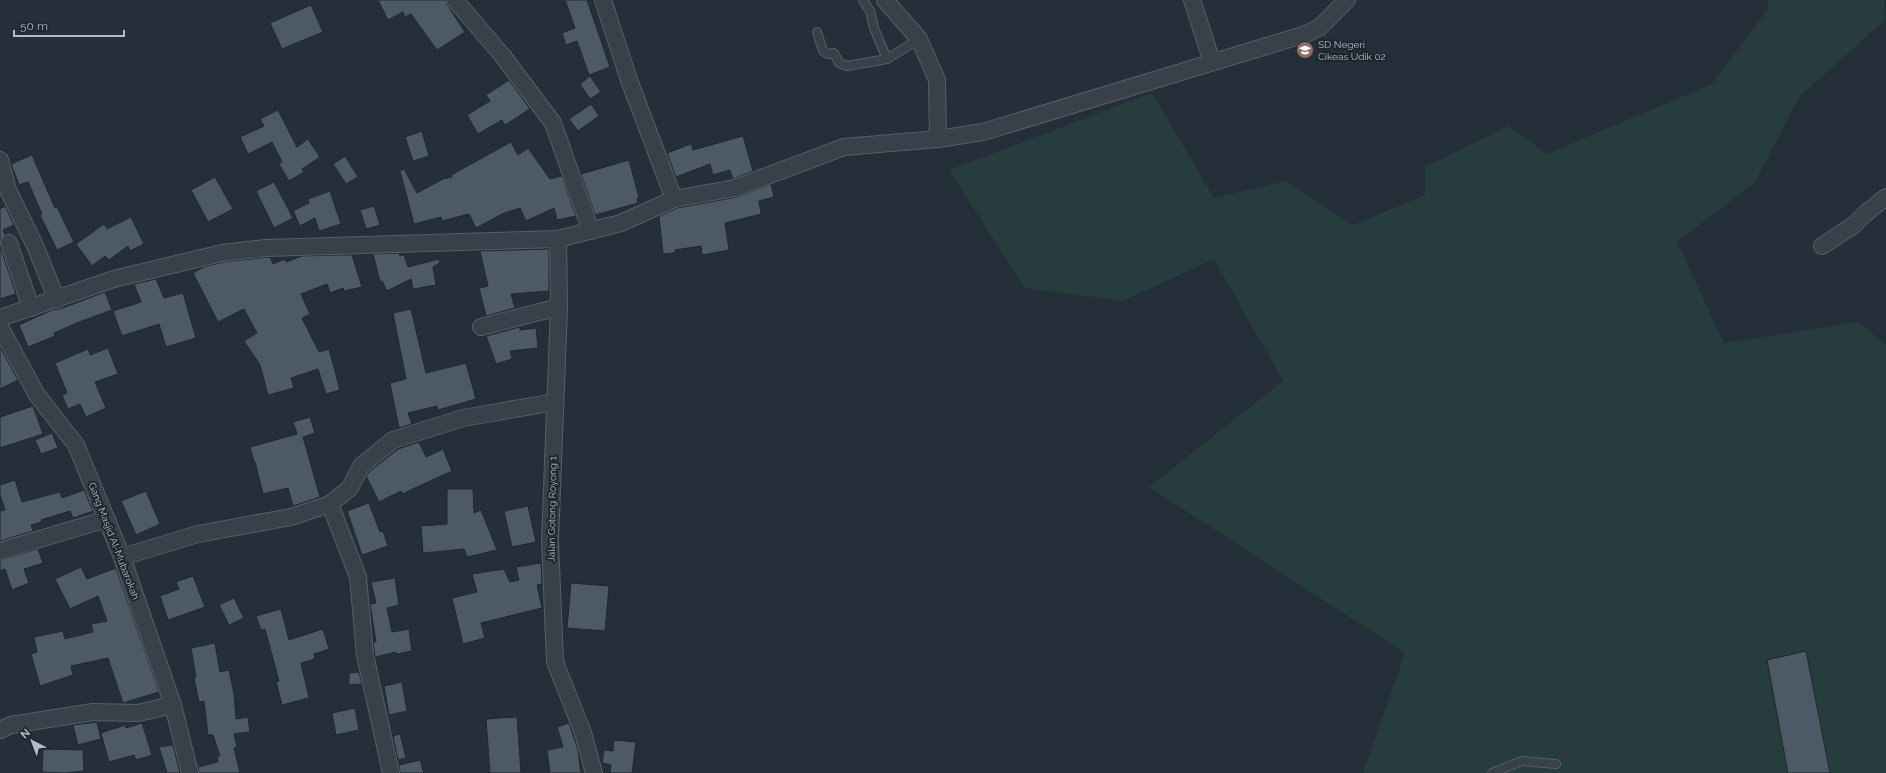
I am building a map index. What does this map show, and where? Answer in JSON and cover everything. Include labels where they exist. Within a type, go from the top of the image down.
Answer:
[{"type":"street","points":[[455,0],[502,55],[553,123],[591,231]]},
{"type":"street","points":[[603,0],[630,80],[674,199]]},
{"type":"street","points":[[885,0],[919,39],[937,80],[938,139]]},
{"type":"street","points":[[1192,0],[1212,62]]},
{"type":"street","points":[[0,318],[57,300],[114,279],[222,253],[266,248],[558,239],[621,223],[674,199],[735,188],[844,147],[938,139],[984,132],[1306,34],[1320,27],[1347,0]]},
{"type":"street","points":[[0,160],[8,190],[36,248],[57,300]]},
{"type":"street","points":[[1822,246],[1854,225],[1886,197]]},
{"type":"street","name":"Jalan Gotong Royong 1","points":[[558,239],[559,307],[550,541],[556,662],[583,733],[594,773]]},
{"type":"street","points":[[9,243],[31,308]]},
{"type":"street","points":[[482,327],[559,307]]},
{"type":"street","name":"Gang Masjid Al-Mubarokah","points":[[0,327],[37,395],[76,445],[122,557],[173,705],[190,773]]},
{"type":"street","points":[[122,557],[198,534],[291,517],[330,504],[350,488],[361,466],[393,440],[463,418],[555,402]]},
{"type":"street","points":[[330,504],[358,577],[365,654],[391,773]]},
{"type":"street","points":[[0,551],[107,519]]},
{"type":"street","points":[[0,730],[11,725],[94,712],[138,713],[173,705]]},
{"type":"lane","points":[[863,0],[870,11],[887,59]]},
{"type":"lane","points":[[817,32],[823,51],[828,54],[834,53],[839,63],[846,66],[887,59],[919,39]]},
{"type":"lane","points":[[1492,773],[1522,761],[1556,764]]},
{"type":"green space","points":[[1767,0],[1884,0],[1885,20],[1799,97],[1755,182],[1677,242],[1724,343],[1858,322],[1886,345],[1886,773],[1363,773],[1405,653],[1149,487],[1283,381],[1214,259],[1123,301],[1025,288],[949,170],[1152,93],[1214,198],[1286,181],[1353,225],[1425,195],[1425,167],[1509,126],[1547,154],[1712,84],[1769,8]]},
{"type":"building","points":[[378,0],[446,0],[448,6],[465,32],[437,50],[411,14],[405,17],[403,12],[388,20]]},
{"type":"building","points":[[565,0],[587,0],[610,67],[589,75],[577,41],[566,45],[562,33],[575,28]]},
{"type":"building","points":[[311,5],[323,32],[282,49],[270,23]]},
{"type":"building","points":[[590,76],[601,92],[590,99],[580,84]]},
{"type":"building","points":[[509,80],[530,109],[505,125],[502,120],[478,134],[467,115],[490,101],[486,95]]},
{"type":"building","points":[[591,104],[599,116],[578,131],[569,119]]},
{"type":"building","points":[[278,110],[297,147],[308,139],[320,157],[302,169],[304,172],[289,181],[279,164],[282,162],[272,142],[248,154],[240,137],[264,126],[260,119]]},
{"type":"building","points":[[422,131],[429,156],[413,161],[405,137]]},
{"type":"building","points":[[743,136],[753,171],[733,179],[730,170],[713,175],[710,164],[676,177],[667,153],[691,144],[693,150]]},
{"type":"building","points":[[511,142],[518,155],[528,148],[550,179],[562,176],[576,216],[557,220],[554,208],[526,221],[520,208],[502,214],[476,228],[469,214],[442,221],[441,217],[414,224],[400,171],[404,169],[417,193],[443,179],[452,177],[451,175]]},
{"type":"building","points":[[32,155],[55,208],[57,207],[74,242],[57,250],[40,215],[42,214],[28,182],[19,185],[11,164]]},
{"type":"building","points":[[345,156],[358,177],[346,184],[333,164]]},
{"type":"building","points":[[629,160],[639,198],[637,198],[638,203],[595,215],[581,174]]},
{"type":"building","points":[[215,177],[233,209],[208,222],[191,190]]},
{"type":"building","points":[[274,182],[293,218],[274,228],[256,191]]},
{"type":"building","points":[[771,184],[774,197],[759,201],[761,214],[725,223],[729,250],[702,255],[701,246],[675,250],[675,253],[663,254],[659,216],[677,208],[737,197]]},
{"type":"building","points":[[330,191],[341,224],[319,231],[315,218],[300,226],[293,211],[309,203],[308,199]]},
{"type":"building","points":[[5,206],[14,225],[3,230],[5,235],[0,240],[0,209]]},
{"type":"building","points":[[374,206],[380,225],[366,229],[360,210]]},
{"type":"building","points":[[131,217],[144,244],[130,251],[128,246],[109,260],[105,256],[92,266],[76,244],[104,224],[107,229]]},
{"type":"building","points":[[0,246],[16,294],[0,299]]},
{"type":"building","points":[[549,249],[549,291],[511,294],[515,308],[486,316],[479,288],[488,286],[480,251]]},
{"type":"building","points":[[399,253],[400,256],[404,255],[408,267],[439,259],[440,263],[433,267],[436,285],[413,289],[411,279],[387,291],[382,281],[380,282],[373,254]]},
{"type":"building","points":[[352,255],[362,287],[344,291],[343,288],[330,293],[327,284],[301,294],[310,314],[302,318],[319,352],[329,349],[340,390],[326,394],[318,369],[291,378],[294,388],[268,395],[260,365],[244,341],[257,333],[244,309],[218,322],[193,273],[204,267],[224,262],[270,257],[273,264],[285,259],[286,262],[302,256]]},
{"type":"building","points":[[156,279],[164,298],[183,293],[196,338],[166,347],[159,324],[122,336],[113,311],[141,302],[134,284]]},
{"type":"building","points":[[105,292],[112,310],[54,333],[55,336],[28,347],[19,325],[52,310],[60,309]]},
{"type":"building","points":[[411,309],[426,373],[466,363],[476,399],[438,410],[437,406],[408,413],[412,424],[399,428],[390,383],[406,379],[393,313]]},
{"type":"building","points":[[520,327],[520,330],[536,328],[538,348],[510,351],[512,359],[496,364],[486,336]]},
{"type":"building","points":[[0,347],[18,380],[0,389]]},
{"type":"building","points":[[108,348],[118,374],[95,382],[106,408],[86,417],[80,404],[68,409],[62,395],[67,393],[55,363],[88,349],[90,355]]},
{"type":"building","points":[[33,406],[43,434],[0,448],[0,417]]},
{"type":"building","points":[[310,417],[315,433],[303,437],[320,497],[293,506],[288,488],[263,494],[250,447],[297,434],[293,422]]},
{"type":"building","points":[[52,433],[58,448],[41,454],[35,440]]},
{"type":"building","points":[[419,442],[426,457],[443,449],[452,471],[402,494],[401,491],[379,502],[366,476],[398,449]]},
{"type":"building","points":[[15,480],[22,502],[60,492],[62,498],[84,490],[93,511],[73,518],[70,511],[41,520],[42,522],[31,525],[33,531],[0,541],[0,511],[5,510],[0,495],[0,485]]},
{"type":"building","points":[[447,489],[473,489],[474,513],[481,510],[497,550],[467,557],[464,549],[423,553],[421,526],[447,524]]},
{"type":"building","points":[[146,491],[160,524],[136,535],[121,501]]},
{"type":"building","points":[[369,503],[380,532],[383,531],[388,546],[362,555],[347,511]]},
{"type":"building","points":[[528,506],[536,542],[512,547],[504,511]]},
{"type":"building","points":[[38,549],[43,563],[24,569],[29,583],[12,590],[5,569],[0,571],[0,560]]},
{"type":"building","points":[[541,563],[542,584],[537,585],[542,608],[481,623],[485,638],[463,644],[452,598],[477,592],[472,574],[504,569],[510,582],[519,580],[516,567]]},
{"type":"building","points":[[81,567],[87,579],[116,568],[159,692],[123,703],[108,658],[71,666],[73,675],[40,686],[31,654],[37,652],[34,637],[63,631],[65,639],[93,632],[91,624],[107,621],[98,596],[70,609],[55,579]]},
{"type":"building","points":[[193,576],[205,607],[168,620],[160,596],[179,589],[176,582]]},
{"type":"building","points":[[395,578],[399,605],[387,608],[392,632],[409,629],[412,651],[396,654],[396,652],[375,657],[373,642],[376,642],[370,604],[376,603],[371,582]]},
{"type":"building","points":[[571,583],[609,586],[605,631],[567,628]]},
{"type":"building","points":[[234,598],[244,618],[229,625],[219,605]]},
{"type":"building","points":[[281,609],[289,640],[323,629],[329,649],[314,654],[315,659],[301,663],[309,698],[282,705],[276,681],[279,681],[265,629],[261,630],[256,616]]},
{"type":"building","points":[[215,643],[220,672],[229,670],[234,694],[236,719],[248,717],[250,732],[234,734],[237,747],[234,748],[240,773],[199,773],[198,767],[218,762],[217,756],[220,756],[213,735],[208,735],[204,701],[199,702],[194,678],[196,677],[191,648]]},
{"type":"building","points":[[1806,651],[1830,773],[1788,773],[1767,660]]},
{"type":"building","points":[[359,672],[362,684],[349,685],[349,673]]},
{"type":"building","points":[[402,682],[407,711],[389,715],[384,686]]},
{"type":"building","points":[[355,708],[359,730],[336,735],[332,713]]},
{"type":"building","points":[[517,717],[521,773],[490,773],[486,719]]},
{"type":"building","points":[[97,722],[101,739],[78,745],[73,725]]},
{"type":"building","points":[[142,723],[152,755],[136,760],[134,755],[109,762],[101,733],[125,725],[126,728]]},
{"type":"building","points":[[569,723],[578,750],[581,773],[550,773],[547,750],[563,747],[557,727]]},
{"type":"building","points":[[400,734],[406,758],[398,760],[393,736]]},
{"type":"building","points":[[614,740],[636,742],[632,773],[610,773],[611,765],[602,763],[604,750],[613,751]]},
{"type":"building","points":[[173,745],[180,773],[167,773],[159,747]]},
{"type":"building","points":[[43,749],[83,750],[84,771],[65,773],[42,772]]},
{"type":"building","points":[[420,760],[424,773],[400,773],[399,765]]},
{"type":"place","name":"SD Negeri Cikeas Udik 02","points":[[1305,50]]}]
